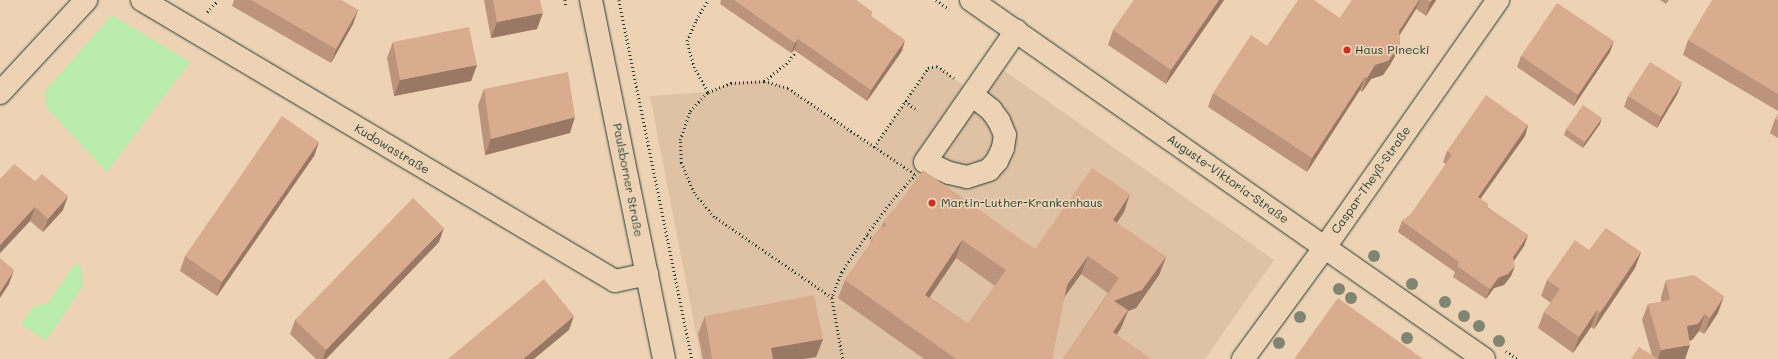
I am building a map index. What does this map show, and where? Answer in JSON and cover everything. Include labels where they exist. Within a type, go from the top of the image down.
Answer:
[{"type":"street","points":[[0,93],[86,0]]},
{"type":"street","name":"Kudowastraße","points":[[142,0],[615,281],[647,274]]},
{"type":"street","name":"Paulsborner Straße","points":[[591,0],[664,359]]},
{"type":"street","name":"Auguste-Viktoria-Straße","points":[[970,0],[1484,359]]},
{"type":"street","name":"Caspar-Theyß-Straße","points":[[1243,359],[1325,247],[1498,0]]},
{"type":"street","points":[[972,95],[995,115],[1005,135],[1003,148],[997,161],[988,170],[967,177],[949,173],[925,162],[939,134],[972,95],[1016,31]]},
{"type":"path","points":[[206,13],[218,0]]},
{"type":"path","points":[[619,0],[692,359]]},
{"type":"path","points":[[708,0],[696,20],[687,41],[694,68],[708,92]]},
{"type":"path","points":[[764,81],[786,64],[796,51]]},
{"type":"path","points":[[874,147],[928,68],[937,66],[964,86],[972,95]]},
{"type":"path","points":[[832,298],[714,217],[694,193],[681,163],[680,140],[690,111],[708,92],[731,83],[764,81],[788,88],[916,176],[892,201],[866,235],[842,272],[832,298],[843,359]]},
{"type":"path","points":[[905,102],[918,111]]},
{"type":"path","points":[[866,235],[876,241]]},
{"type":"shaded area","name":"Martin-Luther-Krankenhaus","points":[[993,63],[1274,260],[1205,359],[701,359],[650,96],[708,92],[731,83],[764,81],[788,88],[874,147],[928,68],[937,66],[964,86],[972,95]]},
{"type":"green space","points":[[112,15],[190,62],[107,172],[46,107],[45,91]]},
{"type":"green space","points":[[76,263],[81,267],[83,286],[46,341],[21,324],[34,306],[47,304]]},
{"type":"building","points":[[251,0],[341,0],[358,10],[336,49]]},
{"type":"building","points":[[493,0],[540,0],[543,13],[497,22]]},
{"type":"building","points":[[734,0],[856,0],[872,12],[870,15],[905,40],[871,90],[798,39],[795,43]]},
{"type":"building","points":[[1134,0],[1219,0],[1171,70],[1113,30]]},
{"type":"building","points":[[1298,0],[1314,0],[1340,18],[1352,0],[1419,0],[1399,31],[1400,42],[1395,52],[1388,61],[1375,65],[1367,78],[1365,77],[1312,158],[1213,93],[1251,35],[1267,46]]},
{"type":"building","points":[[1712,0],[1778,0],[1778,94],[1688,40]]},
{"type":"building","points":[[1557,3],[1614,41],[1578,95],[1521,56]]},
{"type":"building","points":[[469,27],[477,65],[400,80],[393,42]]},
{"type":"building","points":[[1650,62],[1682,82],[1661,117],[1628,96]]},
{"type":"building","points":[[568,72],[575,117],[491,139],[484,89]]},
{"type":"building","points":[[1486,95],[1528,125],[1478,197],[1488,204],[1486,207],[1528,235],[1513,257],[1515,266],[1508,274],[1498,278],[1490,289],[1457,266],[1459,262],[1402,221],[1411,214],[1452,155],[1447,151]]},
{"type":"building","points":[[1583,105],[1602,118],[1585,142],[1566,129]]},
{"type":"building","points":[[282,116],[319,142],[222,282],[185,256]]},
{"type":"building","points":[[14,164],[35,181],[42,174],[68,196],[48,219],[35,207],[0,245],[0,179]]},
{"type":"building","points":[[1092,168],[1130,194],[1113,220],[1166,257],[1142,290],[1114,301],[1128,310],[1113,332],[1151,359],[1063,359],[1119,278],[1088,256],[1067,285],[1052,359],[956,359],[845,280],[873,240],[872,238],[881,227],[886,226],[884,221],[894,210],[923,170],[1035,249]],"holes":[[[962,240],[1006,270],[968,324],[925,295]]]},
{"type":"building","points":[[413,198],[444,228],[326,350],[295,320]]},
{"type":"building","points":[[1606,228],[1641,252],[1600,313],[1597,310],[1579,337],[1544,312],[1560,289],[1547,280],[1575,240],[1589,250]]},
{"type":"building","points":[[0,258],[14,270],[0,292]]},
{"type":"building","points":[[1694,275],[1724,296],[1710,318],[1705,314],[1698,324],[1687,326],[1690,345],[1661,350],[1648,304],[1670,300],[1666,280]]},
{"type":"building","points":[[544,279],[574,316],[523,359],[448,359]]},
{"type":"building","points":[[814,295],[823,339],[771,348],[773,359],[712,359],[705,316]]},
{"type":"building","points":[[1338,298],[1423,359],[1294,359]]},
{"type":"building","points":[[1639,347],[1658,359],[1631,359]]},
{"type":"place","name":"Haus Pinecki","points":[[1347,50]]},
{"type":"place","name":"Martin-Luther-Krankenhaus","points":[[932,203]]}]
